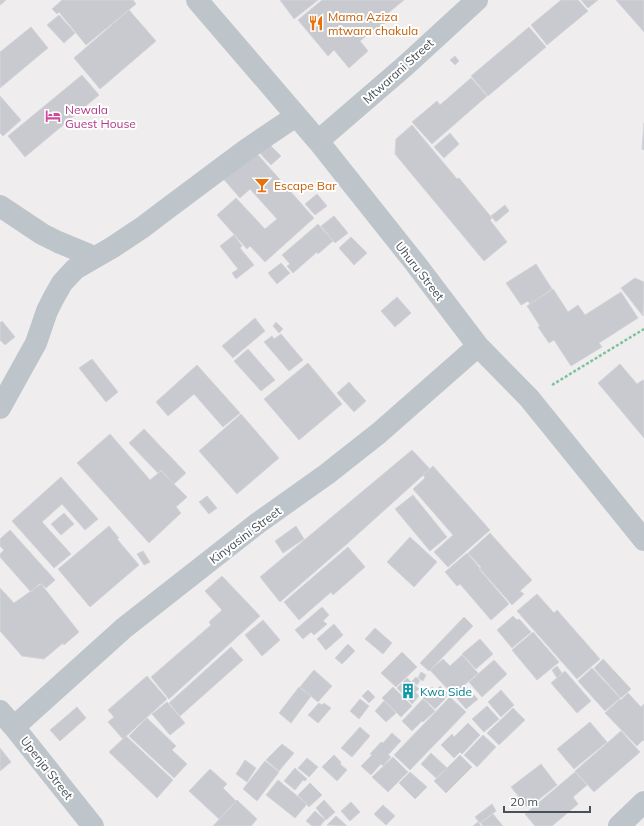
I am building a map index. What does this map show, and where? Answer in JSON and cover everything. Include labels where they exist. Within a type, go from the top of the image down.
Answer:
[{"type":"street","name":"Uhuru Street","points":[[197,0],[318,141],[415,263],[478,346],[529,398],[644,540]]},
{"type":"street","name":"Mtwarani Street","points":[[318,141],[405,66],[477,0]]},
{"type":"street","points":[[0,408],[36,343],[52,299],[62,283],[75,269],[143,227],[246,149],[296,116]]},
{"type":"street","points":[[0,206],[48,237],[94,257]]},
{"type":"street","name":"Kinyasini Street","points":[[7,719],[258,523],[327,474],[379,433],[478,346]]},
{"type":"street","name":"Upenja Street","points":[[7,719],[93,826]]},
{"type":"street","points":[[619,826],[644,802]]},
{"type":"path","points":[[529,398],[644,329]]},
{"type":"building","points":[[0,0],[6,0],[0,5]]},
{"type":"building","points":[[62,0],[133,0],[136,4],[86,45],[59,12],[57,14],[52,9]]},
{"type":"building","points":[[280,0],[318,0],[294,19]]},
{"type":"building","points":[[322,0],[404,0],[387,14],[390,19],[375,31],[374,29],[360,41],[368,51],[349,68],[334,50],[328,56],[298,20]]},
{"type":"building","points":[[561,0],[578,0],[588,11],[547,45],[531,25]]},
{"type":"building","points":[[581,0],[598,0],[588,8]]},
{"type":"building","points":[[616,0],[644,0],[644,32]]},
{"type":"building","points":[[129,10],[156,41],[100,89],[74,58]]},
{"type":"building","points":[[59,15],[75,33],[64,43],[47,25]]},
{"type":"building","points":[[31,27],[48,48],[0,88],[0,52]]},
{"type":"building","points":[[529,27],[546,47],[488,96],[471,76]]},
{"type":"building","points":[[455,56],[459,61],[455,65],[450,60]]},
{"type":"building","name":"Newala Guest House","points":[[82,75],[99,95],[25,157],[8,136]]},
{"type":"building","points":[[471,78],[487,96],[432,144],[412,122],[437,101],[440,105]]},
{"type":"building","points":[[0,96],[21,120],[3,136],[0,133]]},
{"type":"building","points":[[644,123],[644,150],[642,149]]},
{"type":"building","points":[[412,125],[492,218],[490,220],[507,242],[484,261],[395,154],[396,139]]},
{"type":"building","points":[[450,133],[459,144],[444,158],[434,147]]},
{"type":"building","points":[[265,140],[281,156],[271,165],[256,149]]},
{"type":"building","points":[[252,148],[314,218],[265,262],[250,246],[247,249],[217,215],[236,198],[265,229],[277,219],[250,189],[240,198],[220,175]]},
{"type":"building","points":[[317,194],[327,206],[315,215],[305,204]]},
{"type":"building","points":[[505,205],[509,211],[496,222],[491,216]]},
{"type":"building","points":[[334,216],[348,233],[335,243],[321,226]]},
{"type":"building","points":[[318,224],[333,241],[318,254],[317,252],[293,273],[287,266],[290,264],[282,255]]},
{"type":"building","points":[[234,235],[242,246],[240,248],[254,265],[236,279],[232,273],[238,269],[220,246]]},
{"type":"building","points":[[351,237],[367,253],[354,265],[339,248]]},
{"type":"building","points":[[281,263],[290,273],[277,284],[268,273]]},
{"type":"building","points":[[536,264],[552,289],[530,304],[528,301],[521,305],[506,283]]},
{"type":"building","points":[[635,278],[644,282],[643,316],[621,288]]},
{"type":"building","points":[[553,289],[568,312],[578,305],[585,315],[621,292],[638,318],[599,343],[602,347],[571,366],[554,340],[549,343],[538,327],[540,326],[527,306]]},
{"type":"building","points":[[397,297],[411,313],[395,327],[381,311]]},
{"type":"building","points":[[255,318],[265,331],[233,358],[222,346]]},
{"type":"building","points":[[2,321],[15,337],[5,345],[0,340],[0,323]]},
{"type":"building","points":[[276,322],[283,329],[279,333],[273,326]]},
{"type":"building","points":[[281,334],[303,360],[289,371],[264,342],[272,336],[274,339]]},
{"type":"building","points":[[248,349],[275,380],[261,391],[234,361]]},
{"type":"building","points":[[92,359],[118,392],[106,402],[79,368]]},
{"type":"building","points":[[308,363],[342,404],[299,440],[264,399]]},
{"type":"building","points":[[620,364],[637,384],[643,380],[644,381],[644,438],[598,383]]},
{"type":"building","points":[[197,365],[240,413],[223,427],[194,394],[168,416],[156,402]]},
{"type":"building","points":[[349,382],[366,401],[354,412],[337,393]]},
{"type":"building","points":[[241,414],[279,458],[237,494],[199,451]]},
{"type":"building","points":[[144,429],[186,473],[174,484],[161,470],[158,473],[129,443]]},
{"type":"building","points":[[110,434],[150,480],[161,471],[187,497],[176,507],[181,513],[149,543],[77,463]]},
{"type":"building","points":[[412,450],[430,469],[280,602],[260,577]]},
{"type":"building","points":[[433,466],[490,530],[448,567],[434,552],[453,535],[413,489],[425,478],[423,475]]},
{"type":"building","points":[[61,477],[98,519],[85,530],[62,504],[42,522],[71,554],[54,568],[12,521]]},
{"type":"building","points":[[413,495],[447,537],[430,551],[395,509]]},
{"type":"building","points":[[207,496],[217,508],[209,514],[199,502]]},
{"type":"building","points":[[64,513],[74,524],[61,535],[51,524]]},
{"type":"building","points":[[109,526],[119,538],[117,539],[139,565],[90,607],[58,569]]},
{"type":"building","points":[[296,526],[304,539],[283,553],[275,541]]},
{"type":"building","points":[[10,530],[55,580],[46,588],[40,583],[31,592],[0,557],[0,554],[4,550],[0,546],[0,539]]},
{"type":"building","points":[[490,533],[532,580],[520,591],[524,594],[512,605],[468,553]]},
{"type":"building","points":[[410,537],[437,562],[414,587],[387,562]]},
{"type":"building","points":[[348,547],[365,567],[333,595],[331,592],[299,620],[284,602]]},
{"type":"building","points":[[143,551],[150,562],[144,565],[137,554]]},
{"type":"building","points":[[467,553],[509,604],[491,620],[460,584],[457,586],[445,572]]},
{"type":"building","points":[[222,576],[260,616],[169,699],[151,677],[211,625],[209,622],[222,610],[205,591]]},
{"type":"building","points":[[41,584],[79,632],[44,659],[22,656],[0,631],[0,588],[14,603]]},
{"type":"building","points":[[537,594],[554,613],[557,610],[600,659],[577,679],[517,611]]},
{"type":"building","points":[[322,607],[329,615],[323,621],[327,624],[314,635],[311,632],[303,639],[295,630]]},
{"type":"building","points":[[513,616],[517,620],[519,619],[531,632],[512,648],[497,630]]},
{"type":"building","points":[[464,617],[473,626],[429,671],[420,663]]},
{"type":"building","points":[[263,620],[280,640],[262,656],[245,635]]},
{"type":"building","points":[[334,624],[343,635],[326,650],[317,639]]},
{"type":"building","points":[[375,628],[392,643],[383,654],[365,639]]},
{"type":"building","points":[[533,632],[559,662],[537,680],[512,650]]},
{"type":"building","points":[[480,639],[493,654],[476,669],[462,654]]},
{"type":"building","points":[[348,644],[355,651],[342,664],[335,658]]},
{"type":"building","points":[[231,647],[243,660],[180,716],[169,703]]},
{"type":"building","points":[[402,652],[417,667],[396,687],[381,673]]},
{"type":"building","points":[[462,655],[478,673],[453,695],[430,670],[443,659],[450,666]]},
{"type":"building","points":[[603,659],[631,689],[621,698],[594,668]]},
{"type":"building","points":[[494,660],[507,674],[482,697],[469,682]]},
{"type":"building","points":[[557,666],[562,673],[557,678],[552,670]]},
{"type":"building","points":[[592,668],[620,698],[605,711],[578,681]]},
{"type":"building","points":[[314,670],[332,686],[318,702],[300,687]]},
{"type":"building","points":[[565,671],[591,701],[577,713],[551,683]]},
{"type":"building","points":[[421,672],[426,675],[423,681],[418,678]]},
{"type":"building","points":[[147,676],[167,699],[123,739],[108,722],[114,717],[108,710]]},
{"type":"building","points":[[416,677],[420,681],[417,685],[412,681]]},
{"type":"building","name":"Kwa Side","points":[[407,678],[419,689],[415,692],[419,696],[412,704],[397,688]]},
{"type":"building","points":[[440,686],[449,695],[445,698],[437,689]]},
{"type":"building","points":[[465,686],[478,699],[466,709],[454,695]]},
{"type":"building","points":[[299,687],[311,696],[291,723],[279,713]]},
{"type":"building","points":[[393,687],[412,706],[401,717],[382,698]]},
{"type":"building","points":[[432,687],[445,699],[435,709],[422,697]]},
{"type":"building","points":[[368,690],[375,697],[369,703],[362,696]]},
{"type":"building","points":[[501,690],[514,705],[501,717],[488,702]]},
{"type":"building","points":[[628,693],[641,707],[644,704],[644,741],[643,740],[637,746],[605,713]]},
{"type":"building","points":[[450,697],[466,712],[410,770],[394,755]]},
{"type":"building","points":[[360,699],[369,706],[359,719],[350,711]]},
{"type":"building","points":[[423,699],[435,711],[412,731],[402,721]]},
{"type":"building","points":[[384,701],[396,713],[386,722],[375,711]]},
{"type":"building","points":[[167,702],[185,723],[170,735],[152,714]]},
{"type":"building","points":[[319,703],[322,705],[324,703],[331,708],[318,723],[308,715]]},
{"type":"building","points":[[487,706],[499,719],[484,732],[472,719]]},
{"type":"building","points":[[77,707],[86,718],[60,741],[50,730]]},
{"type":"building","points":[[513,708],[525,720],[499,745],[487,733]]},
{"type":"building","points":[[147,718],[176,746],[172,750],[187,764],[174,778],[129,736]]},
{"type":"building","points":[[590,722],[607,742],[574,769],[557,749]]},
{"type":"building","points":[[468,723],[480,735],[462,754],[460,752],[454,758],[441,745],[452,734],[454,737]]},
{"type":"building","points":[[360,727],[370,736],[352,757],[341,748]]},
{"type":"building","points":[[621,731],[640,752],[594,792],[575,771]]},
{"type":"building","points":[[392,733],[401,741],[388,755],[391,757],[383,766],[381,764],[371,775],[361,766],[372,755],[370,754],[381,742],[383,743]]},
{"type":"building","points":[[483,735],[496,747],[477,767],[464,755]]},
{"type":"building","points":[[126,736],[173,780],[157,798],[109,752]]},
{"type":"building","points":[[282,744],[294,753],[279,771],[266,760]]},
{"type":"building","points":[[0,748],[11,762],[0,771]]},
{"type":"building","points":[[431,753],[447,768],[436,778],[421,764]]},
{"type":"building","points":[[334,755],[341,762],[340,764],[347,770],[337,781],[322,767]]},
{"type":"building","points":[[460,755],[472,767],[446,793],[434,781]]},
{"type":"building","points":[[393,757],[408,772],[388,792],[372,777]]},
{"type":"building","points":[[307,758],[318,767],[309,777],[298,768]]},
{"type":"building","points":[[245,760],[256,768],[247,782],[236,774]]},
{"type":"building","points":[[265,761],[279,772],[257,801],[243,789]]},
{"type":"building","points":[[541,764],[557,785],[528,808],[511,787]]},
{"type":"building","points":[[295,768],[307,779],[305,781],[303,780],[295,790],[284,781]]},
{"type":"building","points":[[210,769],[227,784],[223,788],[236,801],[219,819],[189,791]]},
{"type":"building","points":[[410,772],[427,787],[415,799],[399,783]]},
{"type":"building","points":[[575,772],[587,785],[573,797],[578,804],[552,826],[535,826],[525,814]]},
{"type":"building","points":[[278,780],[307,804],[295,818],[266,795]]},
{"type":"building","points":[[310,783],[322,795],[309,807],[298,795]]},
{"type":"building","points":[[237,800],[257,819],[251,826],[213,826]]},
{"type":"building","points":[[324,800],[335,812],[326,820],[316,808]]},
{"type":"building","points":[[351,802],[360,812],[350,821],[341,811]]},
{"type":"building","points":[[492,804],[496,811],[480,823],[475,817]]},
{"type":"building","points":[[383,805],[395,816],[386,825],[374,814]]},
{"type":"building","points":[[315,811],[325,820],[320,826],[312,826],[306,821]]},
{"type":"building","points":[[493,814],[503,826],[483,826],[481,823]]},
{"type":"building","points":[[336,816],[347,826],[327,825]]},
{"type":"building","points":[[478,822],[481,826],[473,826]]},
{"type":"place","name":"Mama Aziza mtwara chakula","points":[[316,23]]},
{"type":"place","name":"Newala Guest House","points":[[53,116]]},
{"type":"place","name":"Escape Bar","points":[[262,185]]},
{"type":"place","name":"Kwa Side","points":[[408,691]]}]
